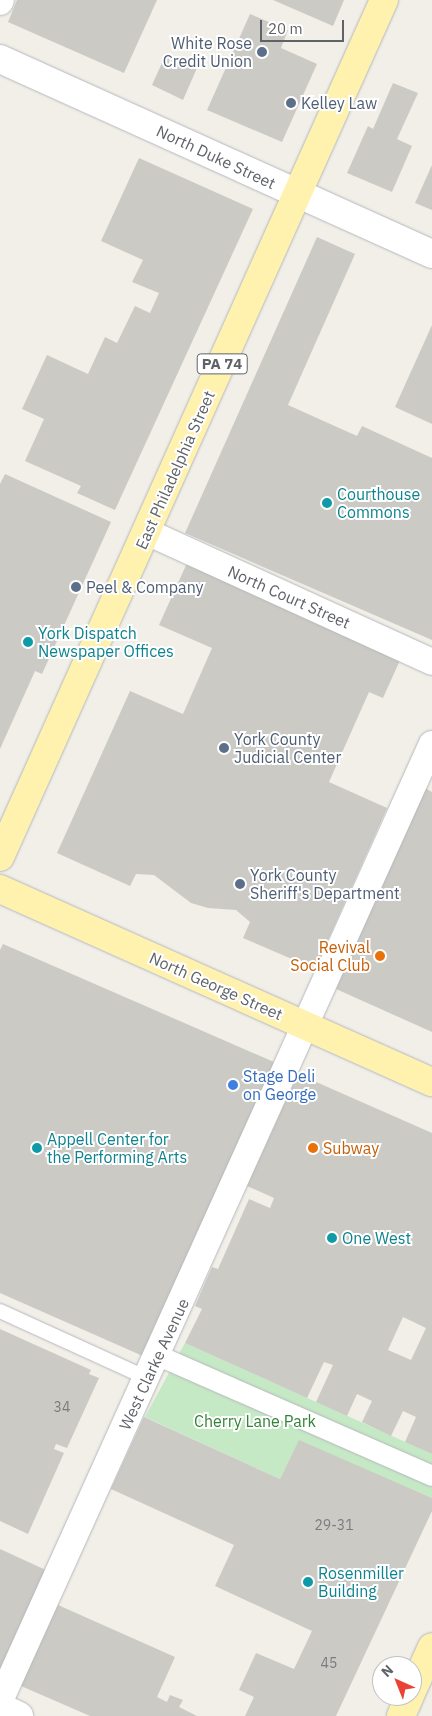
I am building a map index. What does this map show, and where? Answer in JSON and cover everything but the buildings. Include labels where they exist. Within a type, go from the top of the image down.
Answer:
[{"type":"main road","name":"East Philadelphia Street","points":[[0,857],[384,0]]},
{"type":"main road","name":"North George Street","points":[[0,889],[432,1082]]},
{"type":"main road","points":[[422,1669],[432,1647]]},
{"type":"street","name":"North Duke Street","points":[[0,58],[298,195],[432,254]]},
{"type":"street","name":"North Court Street","points":[[147,532],[432,662]]},
{"type":"street","name":"West Clarke Avenue","points":[[0,1701],[153,1367],[432,744]]},
{"type":"street","points":[[153,1367],[432,1476]]},
{"type":"street","points":[[0,1707],[20,1716]]},
{"type":"lane","points":[[0,1311],[153,1367]]},
{"type":"green space","name":"Cherry Lane Park","points":[[185,1343],[432,1454],[432,1498],[299,1441],[280,1479],[145,1417]]},
{"type":"place","name":"White Rose Credit Union","points":[[262,52]]},
{"type":"place","name":"Kelley Law","points":[[291,103]]},
{"type":"place","name":"Courthouse Commons","points":[[327,503]]},
{"type":"place","name":"Peel & Company","points":[[76,587]]},
{"type":"place","name":"York Dispatch Newspaper Offices","points":[[28,642]]},
{"type":"place","name":"York County Judicial Center","points":[[224,748]]},
{"type":"place","name":"York County Sheriff's Department","points":[[240,884]]},
{"type":"place","name":"Revival Social Club","points":[[380,956]]},
{"type":"place","name":"Stage Deli on George","points":[[233,1085]]},
{"type":"place","name":"Appell Center for the Performing Arts","points":[[37,1148]]},
{"type":"place","name":"Subway","points":[[313,1148]]},
{"type":"place","name":"One West","points":[[332,1238]]},
{"type":"place","name":"Rosenmiller Building","points":[[308,1582]]}]
